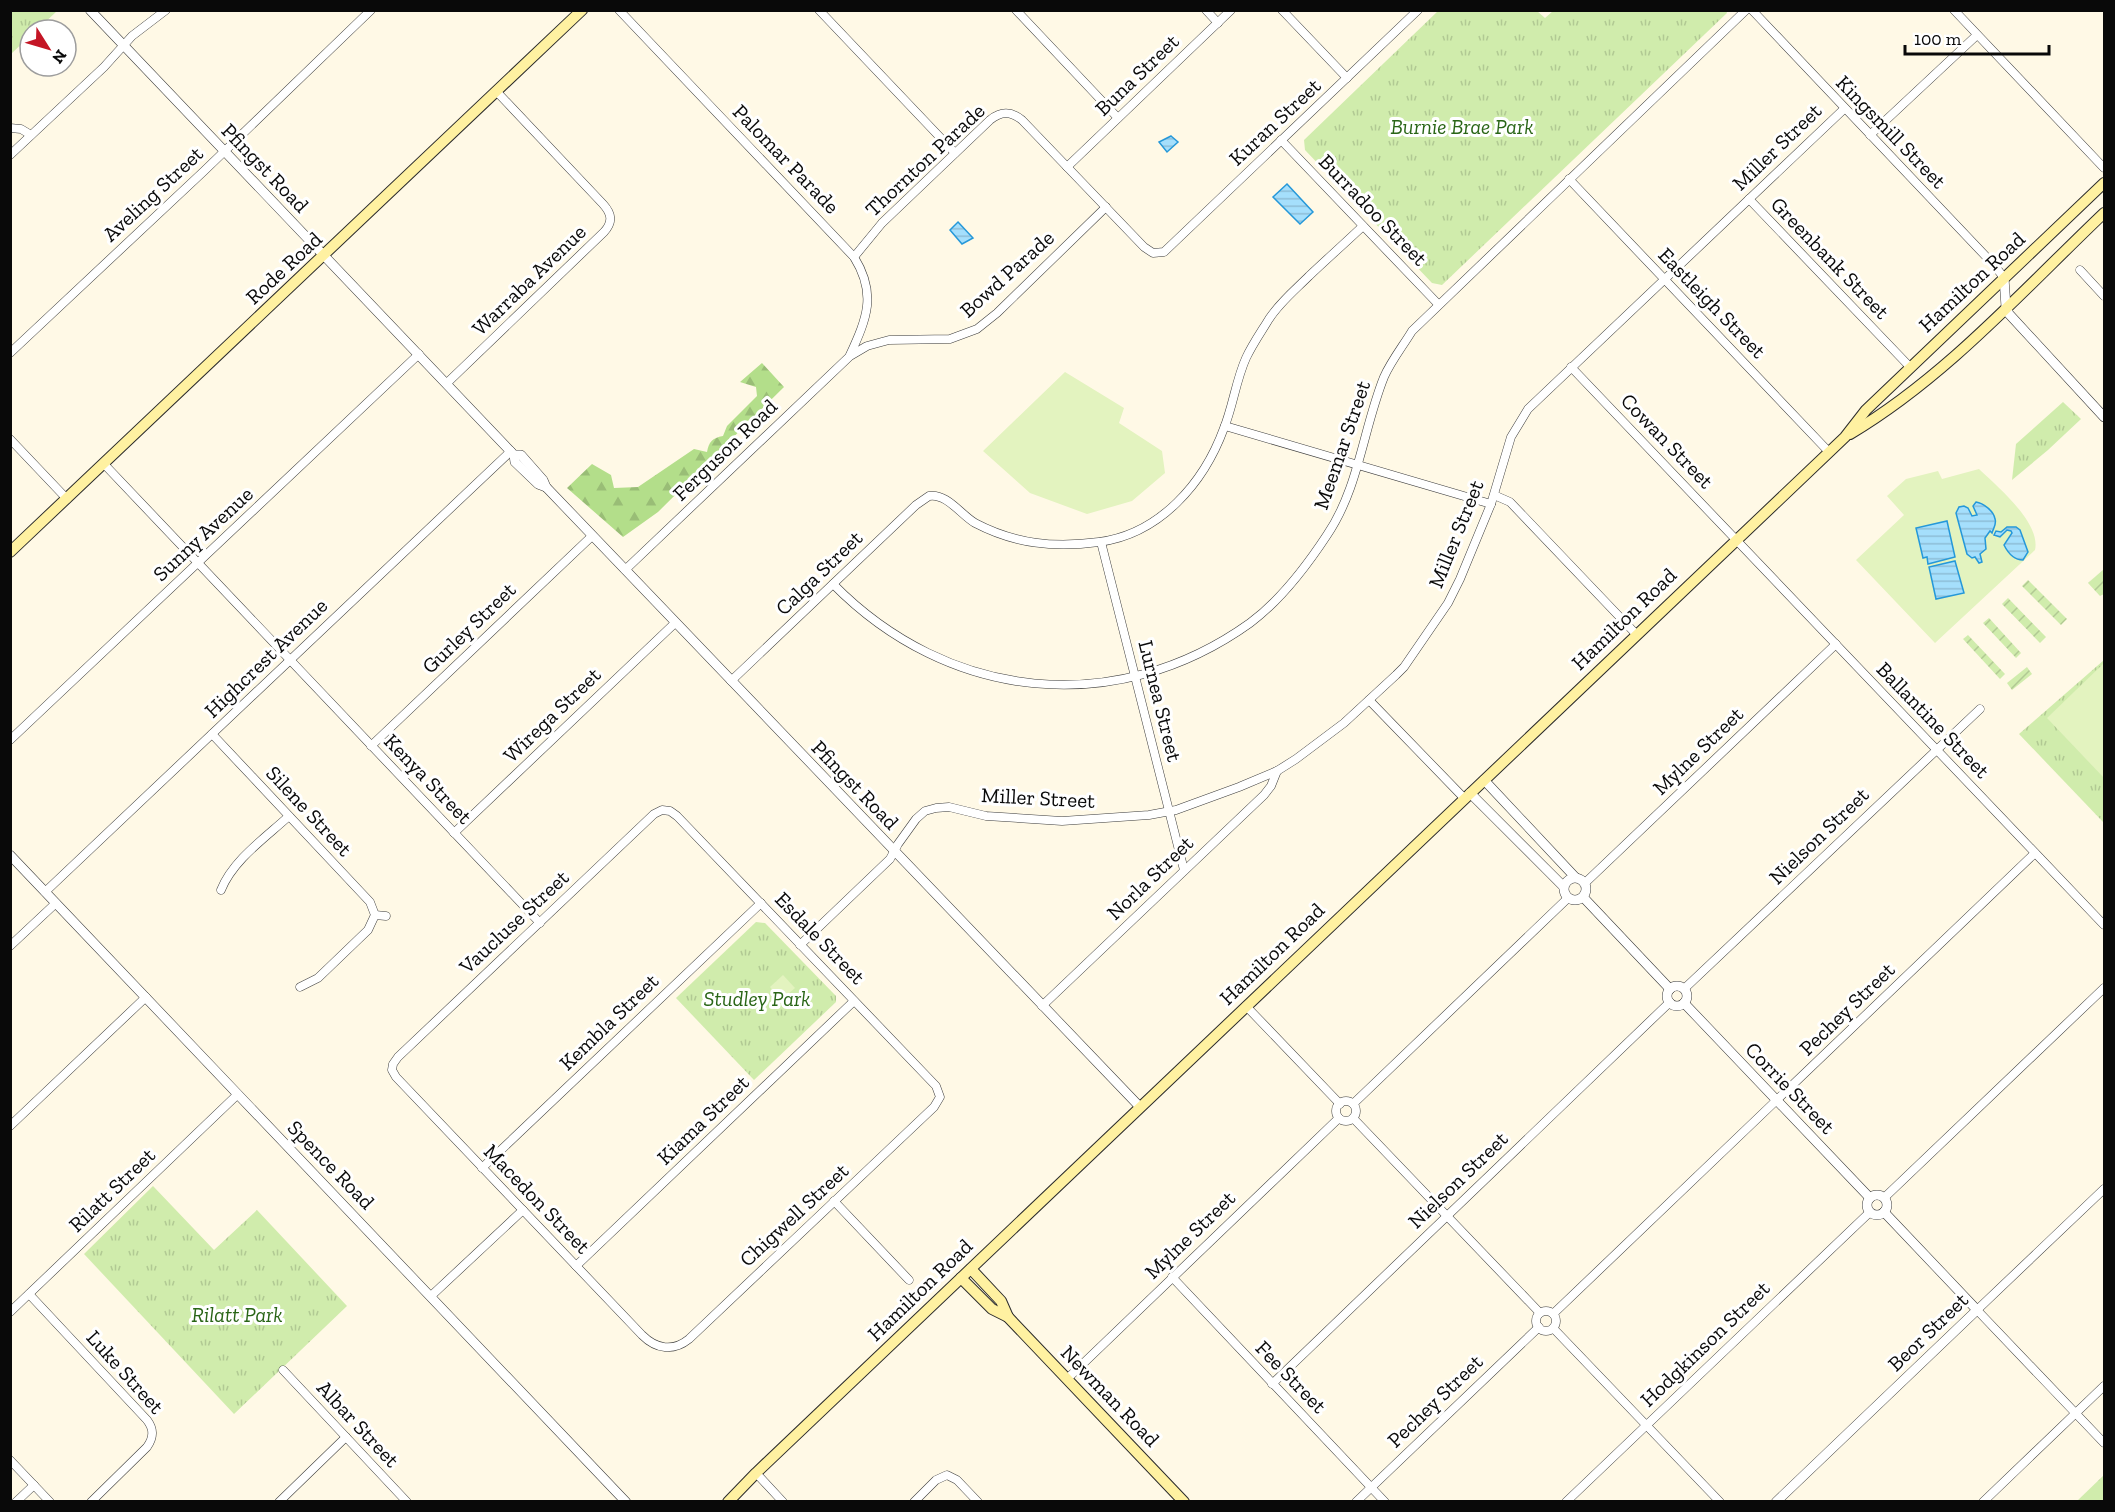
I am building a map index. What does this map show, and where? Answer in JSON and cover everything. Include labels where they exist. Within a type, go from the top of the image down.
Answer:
[{"type":"main road","name":"Rode Road","points":[[10,552],[582,10]]},
{"type":"main road","name":"Hamilton Road","points":[[728,1502],[1845,437],[1866,410],[2104,183]]},
{"type":"main road","name":"Hamilton Road","points":[[1845,437],[1876,418],[1935,374],[2104,213]]},
{"type":"main road","name":"Newman Road","points":[[971,1269],[1001,1301],[1008,1317]]},
{"type":"main road","name":"Newman Road","points":[[961,1278],[993,1309],[1008,1317],[1184,1502]]},
{"type":"street","name":"Pfingst Road","points":[[90,10],[513,453],[515,462],[538,484],[546,487],[1140,1107]]},
{"type":"street","points":[[10,155],[132,36],[166,10]]},
{"type":"street","name":"Aveling Street","points":[[10,353],[371,10]]},
{"type":"street","name":"Palomar Parade","points":[[619,10],[854,257],[866,283],[868,304],[864,327],[850,356]]},
{"type":"street","points":[[819,10],[955,153]]},
{"type":"street","points":[[1016,10],[1118,118]]},
{"type":"street","points":[[1206,10],[1218,23]]},
{"type":"street","name":"Buna Street","points":[[1067,166],[1231,10]]},
{"type":"street","points":[[1282,10],[1347,78]]},
{"type":"street","name":"Kuran Street","points":[[1155,253],[1162,253],[1169,249],[1418,10]]},
{"type":"street","name":"Meemar Street","points":[[833,584],[893,634],[937,658],[1006,681],[1070,685],[1136,676],[1161,669],[1203,652],[1251,622],[1294,581],[1329,533],[1339,515],[1384,378],[1412,331],[1746,10]]},
{"type":"street","name":"Kingsmill Street","points":[[1752,10],[1995,266],[2004,279]]},
{"type":"street","points":[[1954,10],[2104,168]]},
{"type":"street","points":[[1870,135],[1977,35]]},
{"type":"street","name":"Warraba Avenue","points":[[447,383],[604,232],[611,221],[603,204],[497,92]]},
{"type":"street","name":"Miller Street","points":[[801,945],[890,859],[916,819],[925,811],[949,807],[986,816],[1062,821],[1169,812],[1277,771],[1327,736],[1404,667],[1448,603],[1458,585],[1491,504],[1514,430],[1528,409],[1844,109]]},
{"type":"street","name":"Thornton Parade","points":[[854,257],[882,223],[994,116],[1008,113],[1022,120],[1144,247],[1155,253]]},
{"type":"street","points":[[10,128],[21,129],[31,135]]},
{"type":"street","name":"Burradoo Street","points":[[1281,140],[1438,304]]},
{"type":"street","name":"Eastleigh Street","points":[[1569,179],[1829,452]]},
{"type":"street","name":"Greenbank Street","points":[[1749,199],[1910,367]]},
{"type":"street","name":"Bowd Parade","points":[[850,356],[867,346],[889,340],[950,339],[977,329],[997,313],[1106,207]]},
{"type":"street","points":[[1101,542],[1139,530],[1156,520],[1191,488],[1209,464],[1225,426],[1246,358],[1275,310],[1363,226]]},
{"type":"street","points":[[2080,270],[2104,296]]},
{"type":"street","points":[[2004,279],[2006,307],[2012,318],[2104,417]]},
{"type":"street","name":"Sunny Avenue","points":[[10,740],[419,354]]},
{"type":"street","name":"Ferguson Road","points":[[625,570],[850,356]]},
{"type":"street","name":"Cowan Street","points":[[1571,367],[1736,540]]},
{"type":"street","points":[[1225,426],[1491,504]]},
{"type":"street","points":[[10,439],[67,499]]},
{"type":"street","name":"Highcrest Avenue","points":[[45,892],[513,453]]},
{"type":"street","name":"Kenya Street","points":[[104,464],[540,923]]},
{"type":"street","name":"Calga Street","points":[[731,681],[921,501],[933,495],[941,497],[972,521],[999,535],[1029,542],[1062,544],[1101,542]]},
{"type":"street","points":[[1494,495],[1510,502],[1636,634]]},
{"type":"street","name":"Gurley Street","points":[[371,746],[592,536]]},
{"type":"street","name":"Ballantine Street","points":[[1736,540],[2104,926]]},
{"type":"street","name":"Lurnea Street","points":[[1101,542],[1184,870]]},
{"type":"street","name":"Wirega Street","points":[[454,833],[675,623]]},
{"type":"street","name":"Mylne Street","points":[[1585,883],[1836,644]]},
{"type":"street","points":[[1369,700],[1564,887]]},
{"type":"street","name":"Nielson Street","points":[[1684,989],[1980,709]]},
{"type":"street","name":"Silene Street","points":[[212,734],[370,902],[375,915]]},
{"type":"street","name":"Norla Street","points":[[1042,1006],[1267,791],[1277,771]]},
{"type":"street","points":[[1484,780],[1575,877],[1585,883],[1586,890],[1582,897],[1576,900],[1568,898],[1564,887],[1567,881],[1575,877]]},
{"type":"street","name":"Esdale Street","points":[[666,810],[677,816],[854,1000],[936,1086],[940,1097]]},
{"type":"street","name":"Vaucluse Street","points":[[392,1067],[398,1057],[654,814],[666,810]]},
{"type":"street","points":[[221,890],[225,879],[234,868],[289,816]]},
{"type":"street","name":"Pechey Street","points":[[1553,1314],[2036,853]]},
{"type":"street","name":"Spence Road","points":[[10,855],[626,1502]]},
{"type":"street","points":[[1582,897],[1670,989]]},
{"type":"street","points":[[1353,1104],[1568,898]]},
{"type":"street","points":[[10,946],[56,903]]},
{"type":"street","name":"Kembla Street","points":[[482,1168],[761,903]]},
{"type":"street","points":[[300,987],[318,978],[368,930],[375,915],[386,916]]},
{"type":"street","points":[[1679,986],[1684,989],[1687,995],[1684,1003],[1678,1005],[1670,1002],[1668,997],[1670,989],[1679,986]]},
{"type":"street","points":[[1884,1198],[2104,988]]},
{"type":"street","points":[[10,1126],[146,997]]},
{"type":"street","name":"Kiama Street","points":[[576,1266],[854,1000]]},
{"type":"street","name":"Nielson Street","points":[[1272,1383],[1670,1002]]},
{"type":"street","name":"Corrie Street","points":[[1684,1003],[1870,1198]]},
{"type":"street","points":[[1246,1006],[1340,1104]]},
{"type":"street","name":"Macedon Street","points":[[392,1067],[396,1077],[642,1335],[653,1344],[665,1348]]},
{"type":"street","name":"Rilatt Street","points":[[10,1312],[238,1094]]},
{"type":"street","name":"Chigwell Street","points":[[665,1348],[677,1346],[689,1339],[934,1107],[940,1097]]},
{"type":"street","points":[[1345,1101],[1353,1104],[1356,1113],[1353,1118],[1347,1121],[1339,1118],[1337,1112],[1340,1104],[1345,1101]]},
{"type":"street","name":"Mylne Street","points":[[1067,1379],[1339,1118]]},
{"type":"street","points":[[1353,1118],[1540,1313]]},
{"type":"street","name":"Beor Street","points":[[1776,1502],[2104,1189]]},
{"type":"street","points":[[1876,1195],[1884,1198],[1887,1207],[1884,1212],[1878,1215],[1870,1212],[1867,1206],[1870,1198],[1876,1195]]},
{"type":"street","points":[[834,1202],[909,1280]]},
{"type":"street","points":[[431,1296],[523,1210]]},
{"type":"street","name":"Hodgkinson Street","points":[[1566,1502],[1870,1212]]},
{"type":"street","points":[[1884,1212],[2104,1443]]},
{"type":"street","name":"Fee Street","points":[[1172,1277],[1385,1502]]},
{"type":"street","name":"Luke Street","points":[[29,1294],[153,1428],[152,1440],[147,1447],[91,1502]]},
{"type":"street","points":[[1545,1311],[1553,1314],[1556,1319],[1553,1328],[1544,1330],[1539,1327],[1537,1318],[1540,1313],[1545,1311]]},
{"type":"street","name":"Pechey Street","points":[[1356,1502],[1539,1327]]},
{"type":"street","points":[[1553,1328],[1720,1502]]},
{"type":"street","name":"Albar Street","points":[[283,1370],[407,1502]]},
{"type":"street","points":[[1983,1502],[2104,1386]]},
{"type":"street","points":[[279,1502],[346,1437]]},
{"type":"street","points":[[10,1460],[50,1502]]},
{"type":"street","points":[[756,1473],[783,1502]]},
{"type":"street","points":[[914,1502],[936,1480],[947,1475],[957,1480],[978,1502]]},
{"type":"street","points":[[16,1502],[34,1485]]},
{"type":"green space","points":[[11,10],[57,10],[50,18],[18,18],[18,47],[11,54]]},
{"type":"green space","name":"Burnie Brae Park","points":[[1726,10],[1727,13],[1442,285],[1432,283],[1305,150],[1304,140],[1438,11],[1537,11],[1545,18],[1553,11]]},
{"type":"green space","points":[[762,363],[784,387],[658,512],[623,537],[567,488],[592,464],[611,475],[614,488],[638,487],[694,449],[707,452],[712,441],[723,436],[727,426],[757,396],[756,387],[740,382]]},
{"type":"green space","points":[[1065,372],[1124,408],[1119,423],[1162,451],[1165,473],[1132,501],[1087,514],[1030,493],[983,451]]},
{"type":"green space","points":[[2063,402],[2081,419],[2012,480],[2016,444]]},
{"type":"green space","points":[[1979,469],[2007,495],[2025,517],[2035,540],[2035,550],[1935,643],[1856,560],[1904,515],[1887,496],[1906,479],[1938,471],[1942,479]]},
{"type":"green space","points":[[2104,569],[2104,594],[2100,596],[2088,583]]},
{"type":"green space","points":[[2028,580],[2067,619],[2061,625],[2022,586]]},
{"type":"green space","points":[[2008,598],[2046,637],[2040,643],[2002,604]]},
{"type":"green space","points":[[1989,618],[2021,653],[2016,658],[1983,623]]},
{"type":"green space","points":[[1968,635],[2005,674],[2000,679],[1963,639]]},
{"type":"green space","points":[[2104,660],[2104,823],[2019,734]]},
{"type":"green space","points":[[2104,663],[2104,778],[2047,718]]},
{"type":"green space","points":[[2027,667],[2032,674],[2012,690],[2007,683]]},
{"type":"green space","name":"Studley Park","points":[[756,922],[765,923],[836,996],[836,1002],[754,1080],[676,998]]},
{"type":"green space","points":[[783,975],[795,988],[781,1000],[770,987]]},
{"type":"green space","name":"Rilatt Park","points":[[153,1186],[214,1250],[257,1210],[347,1306],[234,1414],[84,1254]]},
{"type":"green space","points":[[2104,1475],[2104,1501],[2077,1501]]},
{"type":"water","points":[[1171,136],[1178,142],[1167,152],[1159,142]]},
{"type":"water","points":[[1287,184],[1313,212],[1300,224],[1273,197]]},
{"type":"water","points":[[958,222],[973,238],[962,244],[950,230]]},
{"type":"water","points":[[1976,502],[1990,510],[1995,521],[1992,533],[1990,531],[1985,538],[1986,549],[1980,554],[1982,562],[1979,563],[1975,557],[1972,558],[1967,554],[1956,513],[1959,507],[1964,506],[1968,508],[1972,516],[1977,515],[1973,506]]},
{"type":"water","points":[[1947,521],[1955,557],[1928,564],[1927,557],[1923,558],[1916,528]]},
{"type":"water","points":[[2007,527],[2016,527],[2020,530],[2028,552],[2023,560],[2012,556],[2004,545],[2011,531],[2007,530],[2000,537],[1994,535],[1996,531],[2001,532]]},
{"type":"water","points":[[1955,561],[1964,593],[1936,599],[1929,567]]}]
